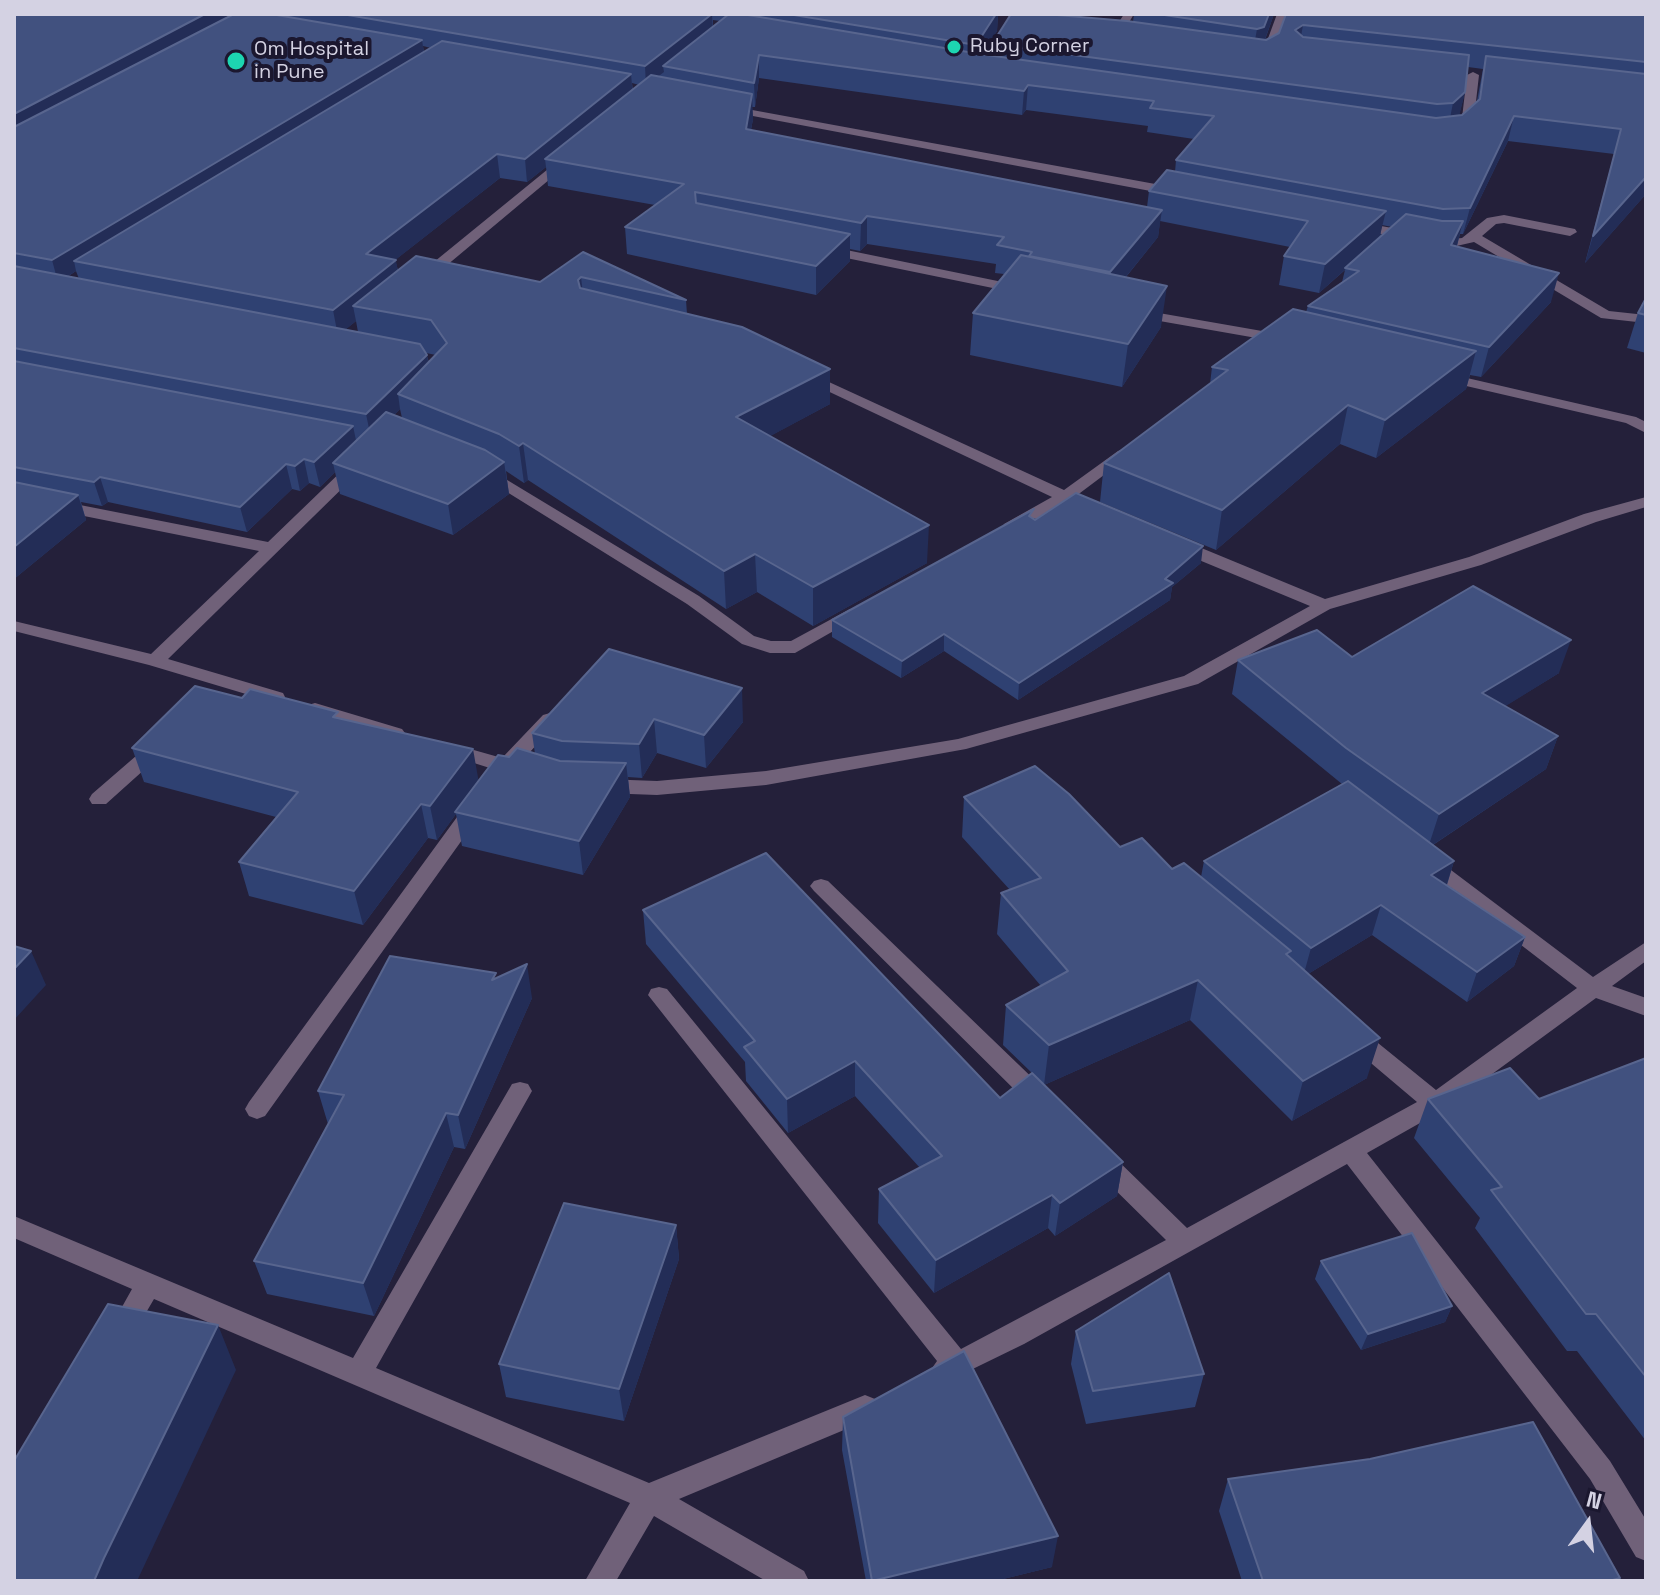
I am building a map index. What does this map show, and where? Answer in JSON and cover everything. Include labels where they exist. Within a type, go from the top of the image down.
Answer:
[{"type":"street","points":[[979,72],[1016,14]]},
{"type":"street","points":[[1129,14],[1116,35],[1138,42]]},
{"type":"street","points":[[1253,58],[1263,58],[1268,54],[1282,14]]},
{"type":"street","points":[[1007,28],[1026,29]]},
{"type":"street","points":[[963,69],[994,74]]},
{"type":"street","points":[[1457,73],[1489,76]]},
{"type":"street","points":[[1442,135],[1452,134],[1468,119],[1473,75]]},
{"type":"street","points":[[708,105],[1197,196]]},
{"type":"street","points":[[415,284],[581,148]]},
{"type":"street","points":[[1336,222],[1392,238],[1452,243],[1466,242],[1492,221],[1504,219],[1570,232]]},
{"type":"street","points":[[1475,237],[1606,315],[1646,319]]},
{"type":"street","points":[[811,246],[1042,294]]},
{"type":"street","points":[[1119,310],[1285,339]]},
{"type":"street","points":[[795,370],[1093,509]]},
{"type":"street","points":[[1419,370],[1631,420],[1646,428]]},
{"type":"street","points":[[997,535],[1065,497],[1141,441]]},
{"type":"street","points":[[155,661],[366,457]]},
{"type":"street","points":[[470,465],[497,476],[693,600],[748,640],[770,647],[795,647],[874,603]]},
{"type":"street","points":[[14,497],[271,548]]},
{"type":"street","points":[[580,785],[657,788],[766,778],[959,745],[1191,680],[1324,605],[1475,561],[1590,518],[1646,502]]},
{"type":"street","points":[[1165,539],[1324,605]]},
{"type":"street","points":[[14,626],[155,661],[224,689],[535,775]]},
{"type":"street","points":[[257,1109],[505,766],[560,709]]},
{"type":"street","points":[[99,799],[171,736]]},
{"type":"street","points":[[1407,847],[1592,988],[1646,1007]]},
{"type":"street","points":[[821,886],[1049,1109]]},
{"type":"street","points":[[928,1378],[1186,1243],[1435,1103],[1646,950]]},
{"type":"street","points":[[659,995],[957,1365]]},
{"type":"street","points":[[1339,1023],[1435,1103]]},
{"type":"street","points":[[358,1375],[520,1091]]},
{"type":"street","points":[[1083,1142],[1186,1243]]},
{"type":"street","points":[[1352,1152],[1600,1470],[1646,1547]]},
{"type":"street","points":[[14,1227],[649,1497],[794,1581]]},
{"type":"street","points":[[112,1349],[149,1284]]},
{"type":"street","points":[[600,1581],[649,1497],[766,1451],[886,1398]]},
{"type":"building","points":[[14,14],[205,14],[14,114]]},
{"type":"building","points":[[234,14],[271,14],[422,40],[52,260],[14,253],[14,127]]},
{"type":"building","points":[[342,14],[712,14],[645,66]]},
{"type":"building","points":[[729,14],[980,54],[1436,118],[1462,115],[1480,99],[1486,56],[1646,74],[1646,177],[1593,236],[1621,129],[1514,116],[1470,208],[1443,209],[1176,160],[1214,116],[1150,108],[1154,101],[1028,85],[1024,91],[759,55],[754,83],[663,66]]},
{"type":"building","points":[[788,14],[996,14],[976,45]]},
{"type":"building","points":[[1011,14],[1127,21],[1266,40],[1279,33],[1286,14],[1646,14],[1646,62],[1303,25],[1295,30],[1303,37],[1469,55],[1465,92],[1453,103],[1437,104],[992,44]]},
{"type":"building","points":[[1158,14],[1269,14],[1264,27],[1257,29]]},
{"type":"building","points":[[442,41],[631,74],[525,159],[497,154],[366,254],[396,260],[333,310],[74,261]]},
{"type":"building","points":[[651,75],[752,94],[746,129],[1162,210],[1110,272],[1029,256],[1032,252],[997,245],[1004,237],[867,216],[861,223],[695,192],[696,203],[850,234],[816,266],[625,227],[684,184],[545,159]]},
{"type":"building","points":[[1167,170],[1386,211],[1325,264],[1284,256],[1308,221],[1149,191]]},
{"type":"building","points":[[1406,214],[1442,221],[1463,221],[1451,245],[1559,273],[1489,347],[1308,306],[1359,271],[1345,268]]},
{"type":"building","points":[[583,252],[686,300],[581,277],[578,280],[580,288],[742,327],[830,369],[736,417],[929,525],[813,587],[755,554],[724,571],[523,443],[519,446],[499,434],[398,394],[447,343],[431,320],[353,306],[416,256],[540,282]]},
{"type":"building","points":[[1021,255],[1167,286],[1128,344],[973,313]]},
{"type":"building","points":[[14,266],[420,344],[427,355],[366,414],[14,348]]},
{"type":"building","points":[[1646,298],[1646,315],[1638,313]]},
{"type":"building","points":[[1293,309],[1476,351],[1385,420],[1348,405],[1222,510],[1104,463],[1228,370],[1212,367]]},
{"type":"building","points":[[14,361],[353,426],[314,462],[304,459],[295,466],[286,464],[240,507],[100,477],[94,482],[14,467]]},
{"type":"building","points":[[386,412],[485,450],[504,462],[448,504],[333,463]]},
{"type":"building","points":[[14,482],[78,495],[14,547]]},
{"type":"building","points":[[1076,493],[1203,546],[1165,579],[1173,583],[1019,683],[944,634],[902,661],[832,620],[1034,509],[1029,516],[1035,520]]},
{"type":"building","points":[[1473,586],[1571,640],[1482,693],[1558,736],[1439,814],[1346,748],[1238,660],[1317,630],[1352,657]]},
{"type":"building","points":[[609,649],[742,688],[704,735],[654,719],[639,744],[562,741],[532,733]]},
{"type":"building","points":[[195,686],[242,698],[250,689],[338,712],[333,717],[473,749],[430,806],[421,804],[354,891],[239,862],[298,792],[132,748]]},
{"type":"building","points":[[517,748],[560,761],[626,763],[579,841],[455,812],[498,755],[509,757]]},
{"type":"building","points":[[1035,766],[1069,794],[1120,847],[1142,838],[1172,869],[1184,863],[1291,951],[1286,954],[1380,1038],[1303,1081],[1198,980],[1049,1045],[1006,1005],[1068,971],[1001,893],[1041,878],[964,797]]},
{"type":"building","points":[[1348,781],[1454,861],[1431,875],[1525,937],[1477,972],[1381,905],[1311,948],[1204,861]]},
{"type":"building","points":[[766,853],[1000,1098],[1032,1073],[1123,1162],[1060,1203],[1052,1195],[936,1260],[879,1189],[942,1156],[855,1061],[787,1099],[744,1047],[755,1041],[643,910]]},
{"type":"building","points":[[14,946],[31,951],[14,969]]},
{"type":"building","points":[[390,956],[496,973],[492,980],[527,964],[458,1115],[446,1113],[363,1283],[254,1261],[344,1095],[318,1091]]},
{"type":"building","points":[[1646,1058],[1646,1377],[1596,1314],[1586,1314],[1491,1190],[1502,1187],[1428,1099],[1510,1068],[1539,1099]]},
{"type":"building","points":[[564,1203],[676,1225],[619,1389],[499,1364]]},
{"type":"building","points":[[1412,1233],[1452,1306],[1368,1334],[1321,1261]]},
{"type":"building","points":[[1169,1273],[1204,1374],[1093,1391],[1076,1331]]},
{"type":"building","points":[[108,1304],[218,1325],[94,1581],[14,1581],[14,1461]]},
{"type":"building","points":[[964,1351],[1058,1536],[872,1581],[843,1417]]},
{"type":"building","points":[[1533,1422],[1620,1578],[1609,1581],[1263,1581],[1228,1479],[1370,1459]]},
{"type":"place","name":"Ruby Corner","points":[[954,47]]},
{"type":"place","name":"Om Hospital in Pune","points":[[236,61]]}]
